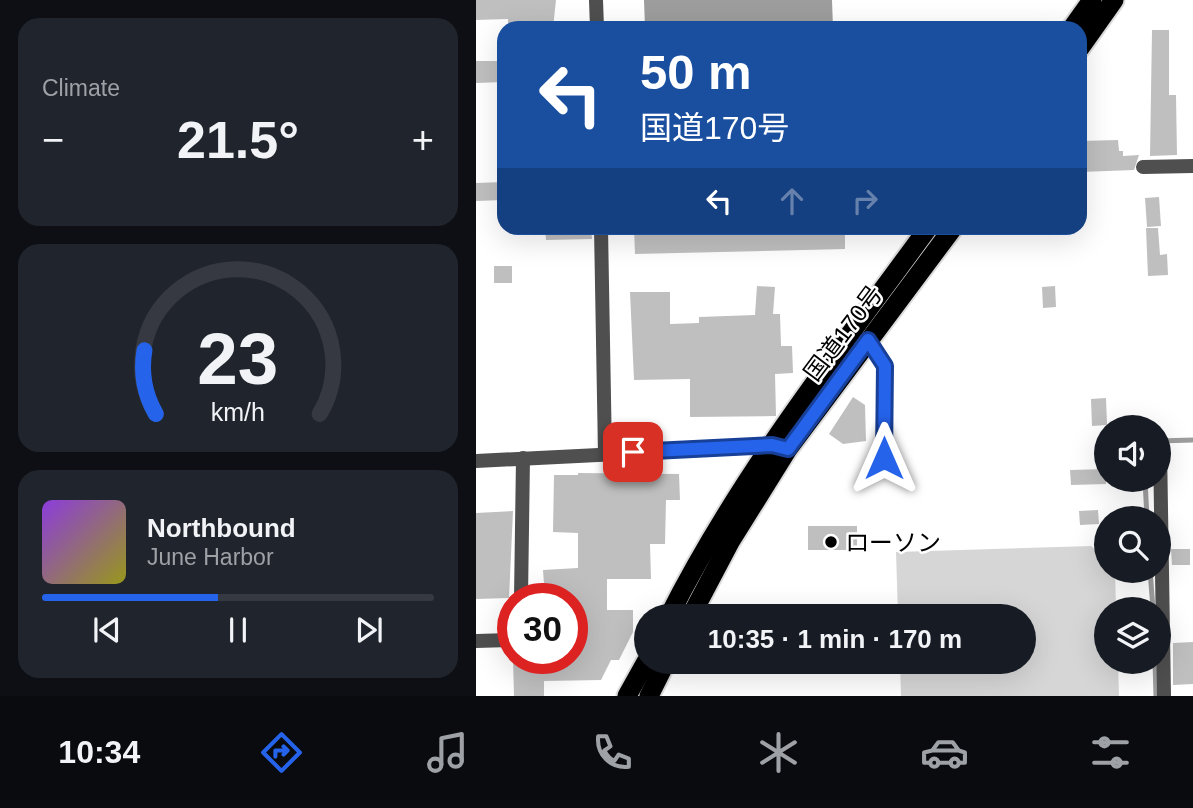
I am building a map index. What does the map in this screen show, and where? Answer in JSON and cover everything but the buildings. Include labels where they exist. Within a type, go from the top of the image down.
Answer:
[{"type":"highway","points":[[1077,21],[1093,0]]},
{"type":"highway","points":[[1087,38],[1114,0]]},
{"type":"highway","name":"国道170号","points":[[697,604],[780,447],[923,235]]},
{"type":"highway","name":"国道170号","points":[[676,604],[713,535],[948,235]]},
{"type":"highway","points":[[627,695],[639,674]]},
{"type":"highway","points":[[649,696],[660,674]]},
{"type":"street","points":[[596,0],[597,21]]},
{"type":"street","points":[[1143,167],[1193,166]]},
{"type":"street","points":[[601,235],[605,454]]},
{"type":"street","points":[[868,340],[885,366],[884,458]]},
{"type":"street","points":[[476,461],[780,447]]},
{"type":"street","points":[[521,583],[523,458]]},
{"type":"street","points":[[1161,492],[1164,696]]},
{"type":"street","points":[[476,641],[497,640]]},
{"type":"shaded area","points":[[644,0],[832,0],[833,21],[645,21]]},
{"type":"shaded area","points":[[1091,546],[1094,548],[1094,583],[1115,583],[1116,597],[1094,597],[1094,674],[1118,674],[1119,696],[901,696],[900,674],[1036,674],[1036,604],[898,604],[896,552]]},
{"type":"waterway","points":[[1171,441],[1193,440]]},
{"type":"waterway","points":[[1146,492],[1146,506]]},
{"type":"waterway","points":[[1151,583],[1152,597]]},
{"type":"waterway","points":[[1155,674],[1156,696]]},
{"type":"place","name":"ローソン","points":[[831,542]]},
{"type":"route","points":[[633,452],[772,445],[788,449],[868,340],[885,366],[884,458]]}]
